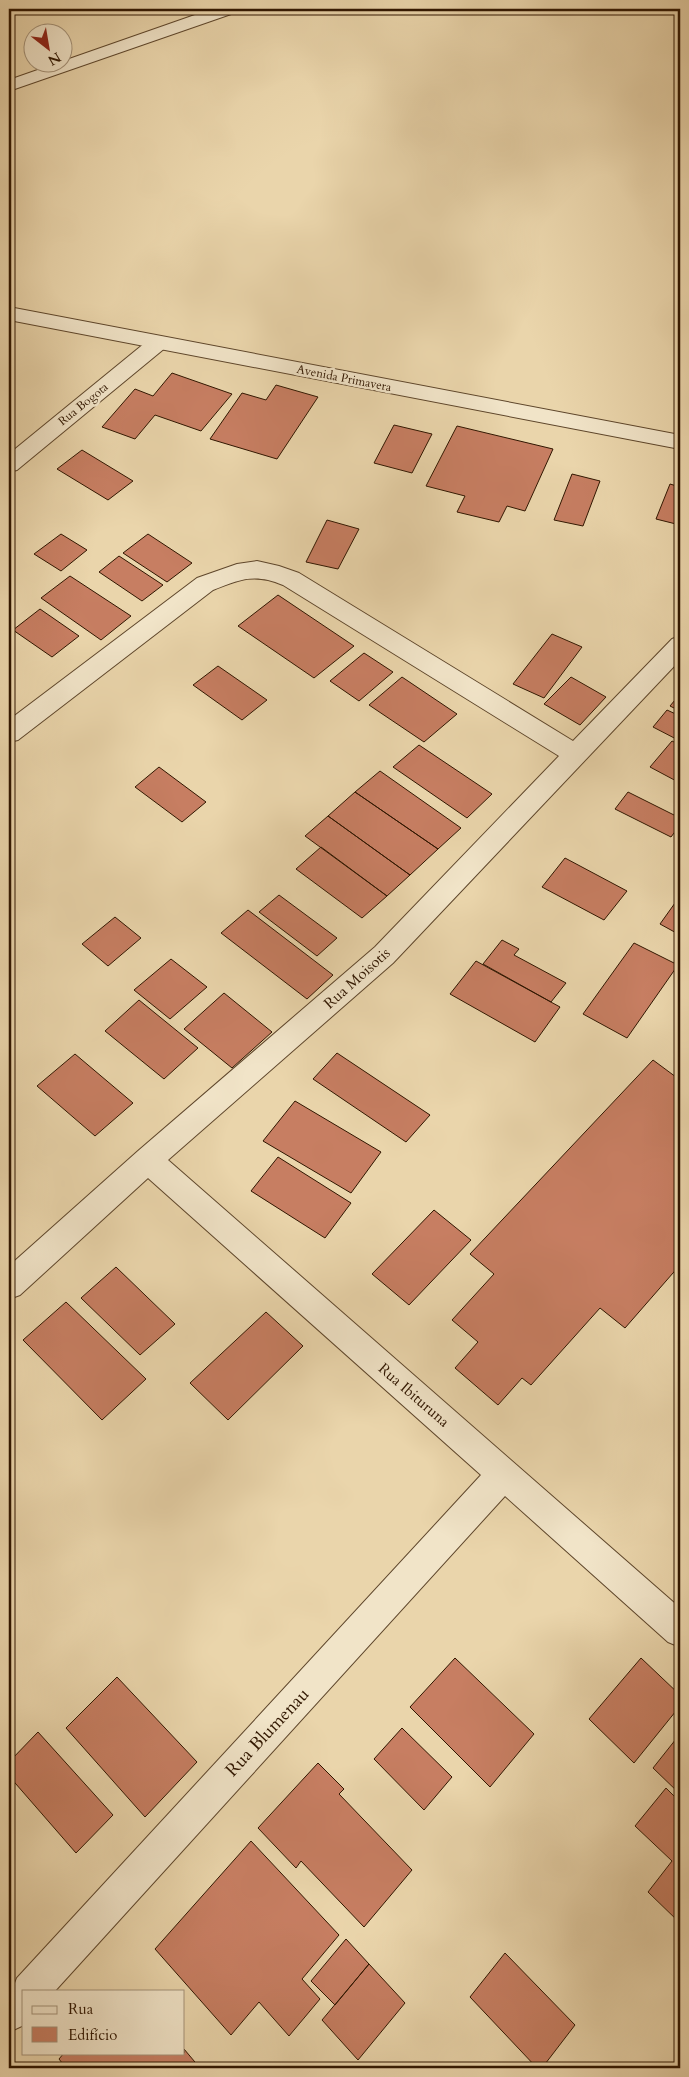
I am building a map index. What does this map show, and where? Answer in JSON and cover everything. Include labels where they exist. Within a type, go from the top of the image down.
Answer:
[{"type":"street","points":[[9,86],[179,19],[228,9]]},
{"type":"street","name":"Avenida Primavera","points":[[9,313],[680,442]]},
{"type":"street","name":"Rua Bogota","points":[[9,465],[158,343]]},
{"type":"street","points":[[9,734],[204,584],[231,573],[254,568],[274,571],[290,579],[577,755]]},
{"type":"street","name":"Rua Moisotis","points":[[9,1286],[148,1160],[384,955],[680,645]]},
{"type":"street","name":"Rua Ibituruna","points":[[148,1160],[680,1630]]},
{"type":"street","name":"Rua Blumenau","points":[[31,1990],[504,1474]]},
{"type":"street","points":[[9,2014],[22,2000]]},
{"type":"building","points":[[172,373],[232,394],[201,431],[155,415],[135,439],[102,427],[135,389],[153,396]]},
{"type":"building","points":[[276,385],[318,397],[277,459],[210,439],[242,393],[266,400]]},
{"type":"building","points":[[394,425],[432,434],[412,473],[374,463]]},
{"type":"building","points":[[457,426],[553,449],[525,511],[507,506],[499,522],[457,512],[465,496],[426,486]]},
{"type":"building","points":[[82,450],[133,481],[108,500],[57,469]]},
{"type":"building","points":[[572,474],[600,481],[583,526],[554,520]]},
{"type":"building","points":[[670,484],[680,487],[680,525],[656,519]]},
{"type":"building","points":[[327,520],[359,529],[338,569],[306,562]]},
{"type":"building","points":[[61,534],[87,550],[61,571],[34,554]]},
{"type":"building","points":[[148,534],[192,563],[167,582],[123,553]]},
{"type":"building","points":[[119,556],[163,585],[142,601],[99,572]]},
{"type":"building","points":[[70,576],[131,616],[101,640],[41,598]]},
{"type":"building","points":[[278,595],[354,646],[314,678],[238,626]]},
{"type":"building","points":[[40,609],[79,636],[52,657],[13,630]]},
{"type":"building","points":[[552,634],[582,647],[544,698],[513,684]]},
{"type":"building","points":[[364,653],[393,672],[359,701],[330,681]]},
{"type":"building","points":[[218,666],[267,700],[242,720],[193,685]]},
{"type":"building","points":[[402,677],[457,714],[424,742],[369,705]]},
{"type":"building","points":[[571,677],[606,697],[580,725],[544,704]]},
{"type":"building","points":[[680,694],[680,711],[670,706]]},
{"type":"building","points":[[667,710],[680,716],[680,741],[653,727]]},
{"type":"building","points":[[672,741],[680,745],[680,783],[650,767]]},
{"type":"building","points":[[419,745],[492,794],[467,818],[393,767]]},
{"type":"building","points":[[159,767],[206,802],[182,822],[135,787]]},
{"type":"building","points":[[380,771],[461,828],[438,849],[355,792]]},
{"type":"building","points":[[355,792],[438,849],[410,875],[328,816]]},
{"type":"building","points":[[628,792],[680,818],[680,825],[671,837],[615,809]]},
{"type":"building","points":[[328,816],[410,875],[387,896],[305,836]]},
{"type":"building","points":[[321,847],[387,896],[362,918],[296,869]]},
{"type":"building","points":[[565,858],[627,891],[604,920],[542,887]]},
{"type":"building","points":[[279,895],[337,938],[317,956],[259,912]]},
{"type":"building","points":[[675,903],[680,905],[680,935],[660,924]]},
{"type":"building","points":[[248,910],[333,975],[307,999],[221,933]]},
{"type":"building","points":[[115,917],[141,938],[108,966],[82,944]]},
{"type":"building","points":[[502,940],[519,949],[514,955],[566,983],[551,1002],[483,964]]},
{"type":"building","points":[[634,943],[678,965],[627,1038],[583,1014]]},
{"type":"building","points":[[171,959],[207,987],[170,1019],[134,990]]},
{"type":"building","points":[[476,961],[560,1007],[535,1042],[450,994]]},
{"type":"building","points":[[224,993],[272,1032],[232,1068],[184,1029]]},
{"type":"building","points":[[139,1000],[198,1048],[164,1079],[105,1031]]},
{"type":"building","points":[[337,1053],[430,1115],[406,1142],[313,1079]]},
{"type":"building","points":[[75,1054],[133,1103],[95,1136],[37,1086]]},
{"type":"building","points":[[653,1060],[680,1080],[680,1265],[625,1328],[600,1308],[531,1385],[522,1378],[498,1405],[455,1368],[478,1342],[452,1320],[494,1274],[470,1254]]},
{"type":"building","points":[[295,1101],[381,1152],[351,1193],[263,1141]]},
{"type":"building","points":[[278,1157],[351,1203],[325,1238],[251,1191]]},
{"type":"building","points":[[434,1210],[471,1240],[409,1305],[372,1274]]},
{"type":"building","points":[[116,1267],[175,1324],[140,1355],[81,1298]]},
{"type":"building","points":[[66,1302],[146,1379],[102,1420],[23,1340]]},
{"type":"building","points":[[266,1312],[303,1346],[228,1420],[190,1383]]},
{"type":"building","points":[[455,1658],[534,1734],[490,1787],[410,1707]]},
{"type":"building","points":[[641,1658],[680,1695],[680,1706],[634,1763],[589,1719]]},
{"type":"building","points":[[117,1677],[197,1762],[145,1817],[66,1728]]},
{"type":"building","points":[[402,1728],[452,1777],[424,1810],[374,1759]]},
{"type":"building","points":[[38,1732],[113,1815],[76,1853],[9,1776],[9,1762]]},
{"type":"building","points":[[680,1734],[680,1794],[653,1768]]},
{"type":"building","points":[[318,1763],[344,1789],[339,1794],[412,1870],[364,1927],[301,1861],[296,1868],[258,1828]]},
{"type":"building","points":[[666,1788],[680,1802],[680,1923],[648,1892],[672,1861],[635,1826]]},
{"type":"building","points":[[251,1841],[339,1935],[302,1979],[320,1999],[289,2036],[259,2002],[231,2035],[155,1949]]},
{"type":"building","points":[[346,1939],[369,1964],[335,2005],[311,1981]]},
{"type":"building","points":[[505,1953],[575,2025],[542,2068],[537,2068],[470,1997]]},
{"type":"building","points":[[369,1964],[405,2003],[358,2060],[322,2020]]},
{"type":"building","points":[[185,2050],[200,2068],[66,2068],[59,2059],[63,2054],[185,2054]]}]
